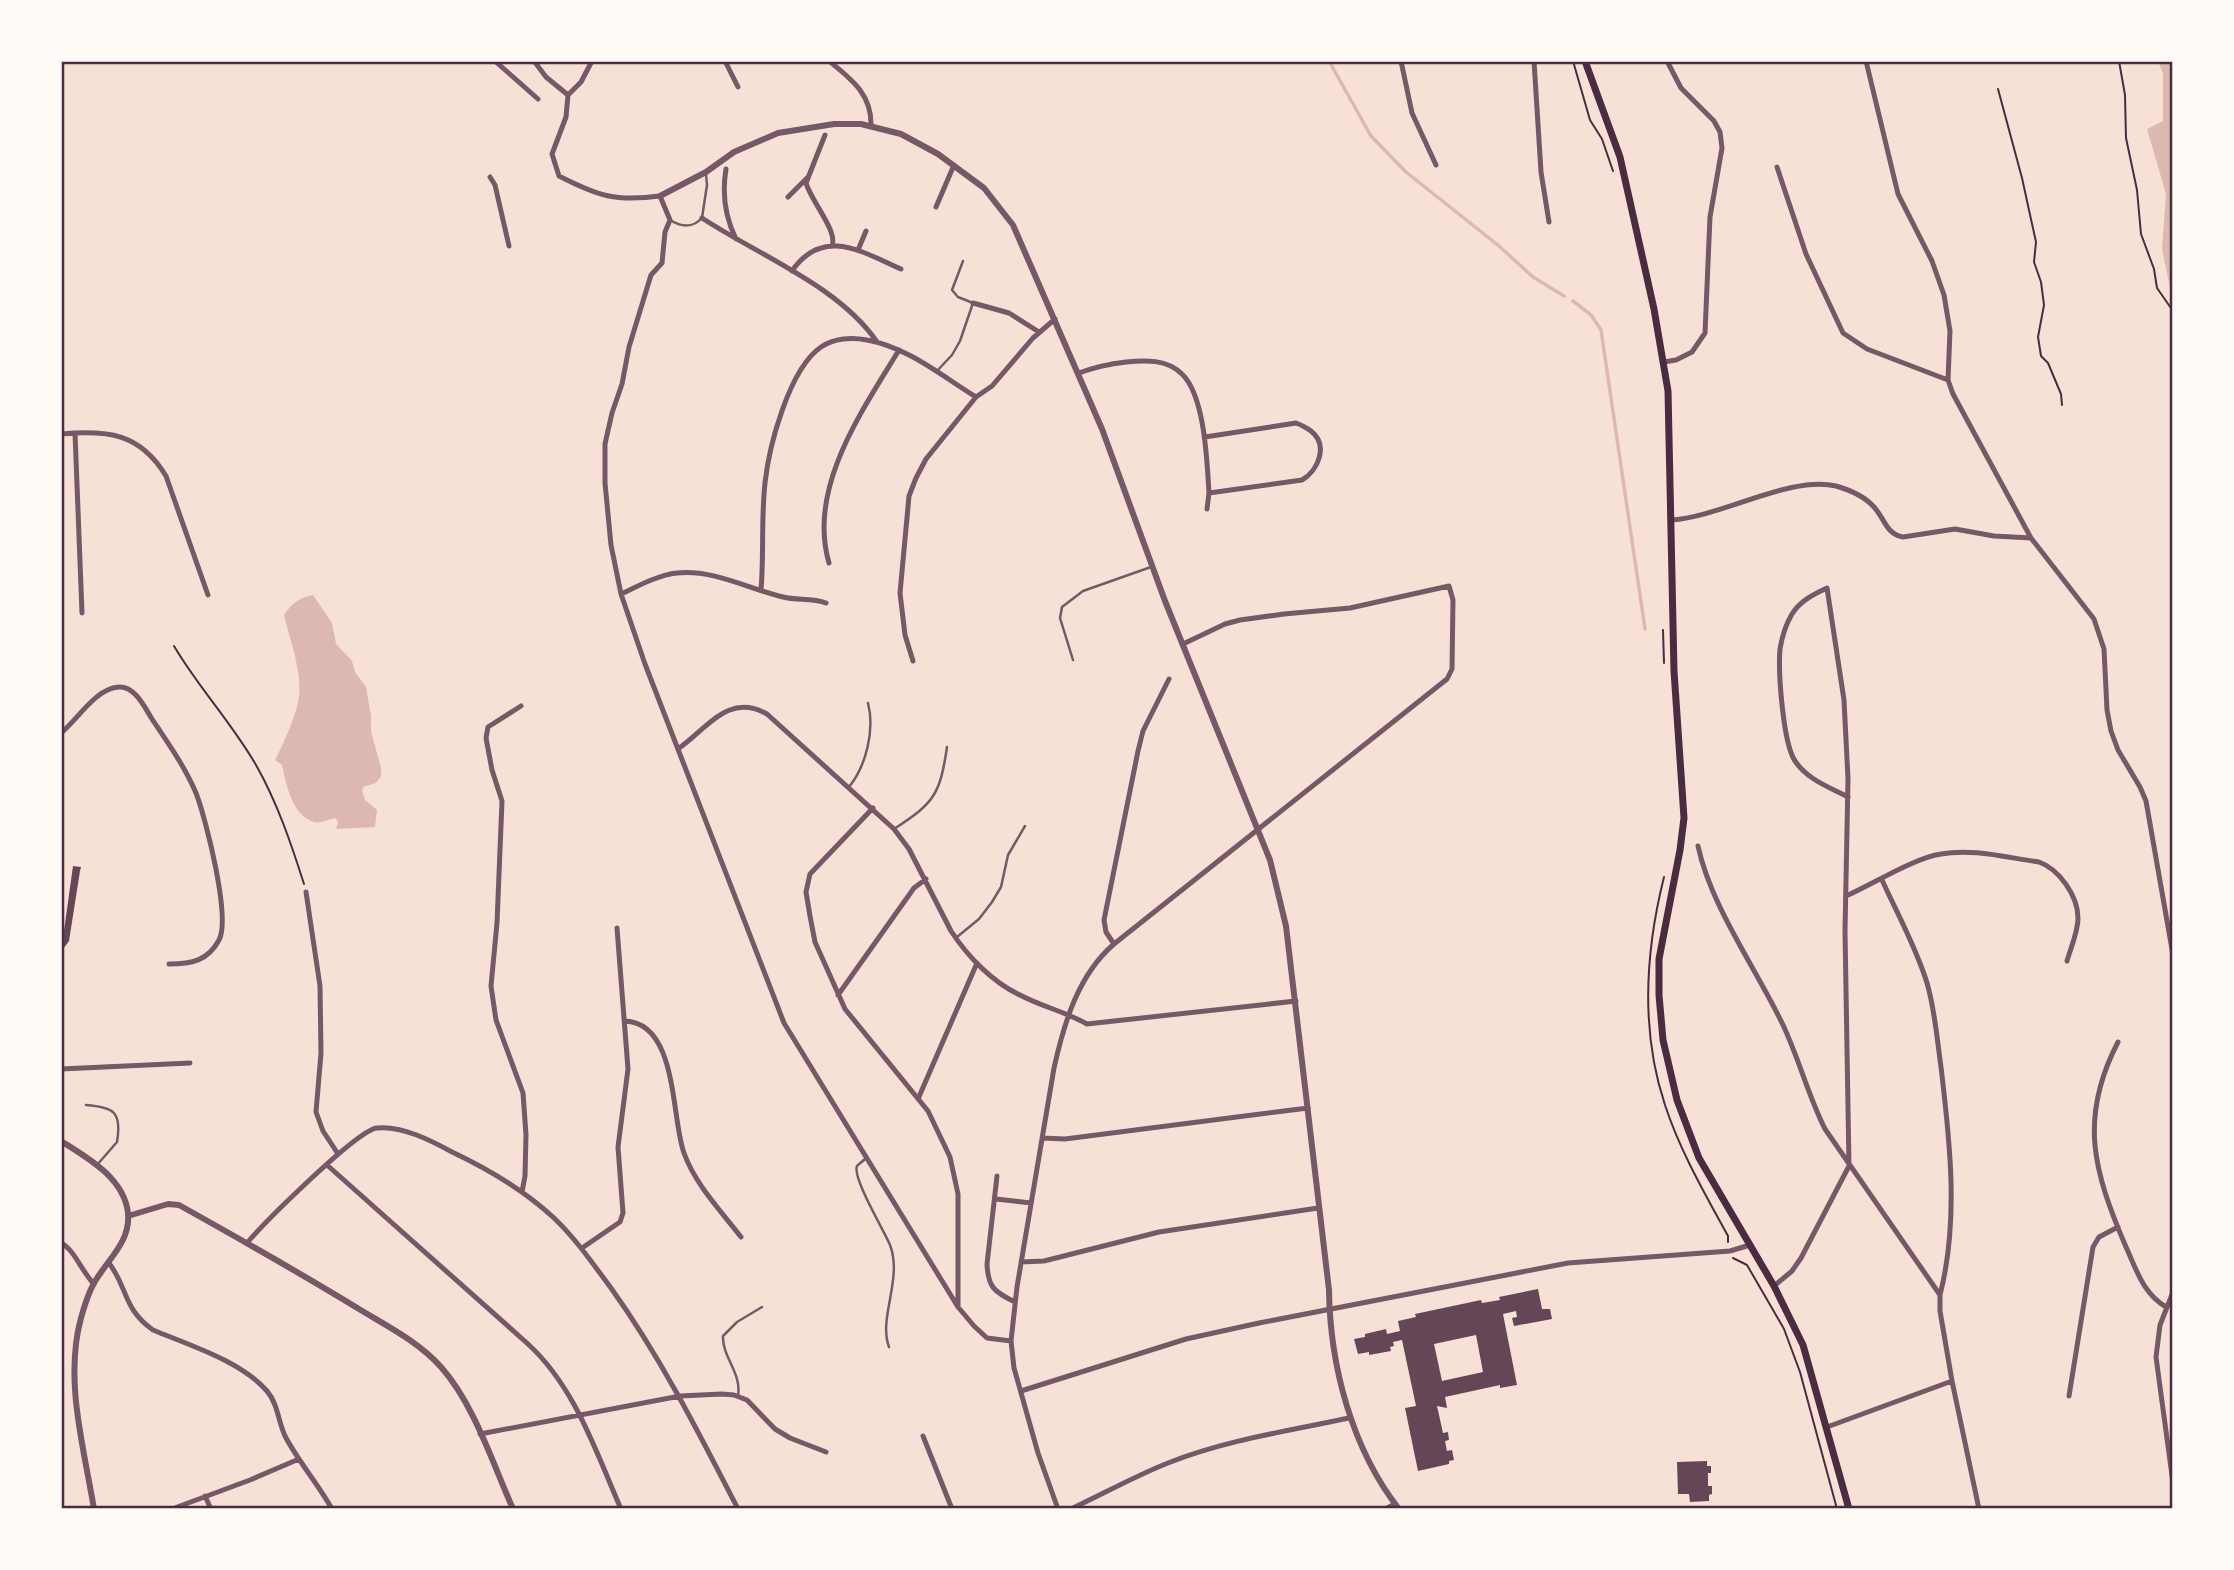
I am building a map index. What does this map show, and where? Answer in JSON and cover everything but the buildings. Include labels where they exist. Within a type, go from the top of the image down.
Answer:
[{"type":"main road","points":[[1585,61],[1620,157],[1668,391],[1672,520],[1671,598],[1684,818],[1659,959],[1663,1040],[1685,1126],[1704,1168],[1774,1286],[1803,1345],[1849,1509]]},
{"type":"street","points":[[495,61],[538,99]]},
{"type":"street","points":[[534,61],[546,77],[568,95]]},
{"type":"street","points":[[592,61],[581,82],[568,95],[566,117],[552,154],[559,176],[588,191],[632,200],[660,196],[706,172],[734,152],[778,133],[834,124],[871,125],[901,134],[954,165],[993,198],[1013,225],[1102,429],[1152,567],[1259,830],[1277,883],[1296,1001],[1329,1309],[1349,1418],[1367,1459],[1397,1506],[1385,1509]]},
{"type":"street","points":[[725,61],[738,87]]},
{"type":"street","points":[[829,61],[856,84],[868,100],[872,112],[871,125]]},
{"type":"street","points":[[1401,61],[1412,113],[1436,165]]},
{"type":"street","points":[[1534,61],[1541,172],[1549,222]]},
{"type":"street","points":[[1664,362],[1692,352],[1705,333],[1710,217],[1722,148],[1718,126],[1681,88],[1667,61]]},
{"type":"street","points":[[1866,61],[1898,194],[1932,261],[1944,295],[1950,331],[1948,380],[1953,394],[2031,538],[2087,607],[2099,630],[2105,658],[2110,731],[2146,801],[2173,955]]},
{"type":"street","points":[[825,135],[808,177],[808,190],[833,233],[832,246]]},
{"type":"street","points":[[936,207],[954,165]]},
{"type":"street","points":[[1777,167],[1806,254],[1843,333],[1867,349],[1948,380]]},
{"type":"street","points":[[726,169],[724,198],[728,223],[736,239]]},
{"type":"street","points":[[490,177],[495,185],[509,246]]},
{"type":"street","points":[[788,197],[808,177]]},
{"type":"street","points":[[660,196],[670,220],[665,232],[662,263],[651,275],[629,347],[605,444],[605,483],[611,545],[621,594],[781,1017],[865,1159],[958,1307],[987,1338],[1011,1341]]},
{"type":"street","points":[[702,218],[792,271],[863,322],[877,342]]},
{"type":"street","points":[[858,250],[866,231]]},
{"type":"street","points":[[792,271],[811,252],[844,245],[901,269]]},
{"type":"street","points":[[973,303],[1009,313],[1039,332]]},
{"type":"street","points":[[914,661],[905,635],[900,593],[909,496],[926,459],[976,397],[992,386],[1039,332],[1055,318]]},
{"type":"street","points":[[761,590],[764,485],[778,425],[793,386],[807,360],[823,346],[844,339],[877,342],[899,350],[976,397]]},
{"type":"street","points":[[829,564],[825,524],[829,493],[838,459],[852,428],[899,350]]},
{"type":"street","points":[[1079,373],[1097,366],[1140,360],[1157,361],[1172,367],[1186,379],[1196,402],[1205,437],[1209,493],[1207,509]]},
{"type":"street","points":[[1205,437],[1296,423],[1315,435],[1320,451],[1313,471],[1302,480],[1209,493]]},
{"type":"street","points":[[75,432],[82,613]]},
{"type":"street","points":[[61,433],[98,432],[120,436],[136,444],[156,461],[166,476],[208,595]]},
{"type":"street","points":[[1672,520],[1715,512],[1798,486],[1822,484],[1847,490],[1869,502],[1890,532],[1897,536],[1955,530],[2031,538]]},
{"type":"street","points":[[621,594],[675,573],[718,578],[787,598],[826,603]]},
{"type":"street","points":[[1058,1509],[1038,1453],[1014,1368],[1011,1341],[1021,1262],[1054,1068],[1060,1042],[1088,971],[1114,944],[1447,679],[1453,658],[1453,600],[1449,586],[1350,608],[1240,620],[1225,624],[1183,644]]},
{"type":"street","points":[[1774,1286],[1792,1271],[1801,1258],[1849,1166],[1846,896],[1848,797],[1844,700],[1827,588],[1799,605],[1782,637],[1780,668],[1787,738],[1794,760],[1802,769],[1812,778],[1848,797]]},
{"type":"street","points":[[1114,944],[1105,932],[1104,920],[1138,751],[1146,723],[1169,679]]},
{"type":"street","points":[[61,733],[99,696],[119,687],[128,689],[141,702],[161,732],[196,794],[211,847],[222,909],[222,932],[203,959],[169,964]]},
{"type":"street","points":[[521,706],[488,727],[486,738],[502,801],[497,923],[491,986],[496,1020],[523,1093],[526,1145],[522,1192]]},
{"type":"street","points":[[678,749],[726,712],[740,706],[755,707],[767,714],[894,829],[909,849],[956,938],[977,963],[1014,992],[1087,1024],[1296,1001]]},
{"type":"street","points":[[873,808],[814,869],[808,878],[806,892],[815,942],[838,995],[853,1020],[933,1119],[942,1136],[956,1177],[958,1194],[958,1307]]},
{"type":"street","points":[[1698,846],[1708,882],[1784,1027],[1815,1109],[1849,1166],[1940,1295]]},
{"type":"street","points":[[1846,896],[1932,856],[1955,852],[2047,865],[2062,879],[2078,914],[2067,961]]},
{"type":"street","points":[[838,995],[914,888],[926,879]]},
{"type":"street","points":[[1882,880],[1921,966],[1931,1000],[1948,1129],[1951,1195],[1949,1247],[1940,1295],[1940,1311],[1979,1509]]},
{"type":"street","points":[[306,892],[320,986],[321,1053],[316,1112],[323,1131],[338,1154]]},
{"type":"street","points":[[582,1248],[620,1222],[624,1213],[618,1147],[628,1081],[617,928]]},
{"type":"street","points":[[918,1099],[977,963]]},
{"type":"street","points":[[625,1021],[643,1024],[653,1035],[669,1071],[684,1153],[699,1181],[741,1237]]},
{"type":"street","points":[[2118,1042],[2106,1068],[2096,1102],[2094,1132],[2100,1181],[2145,1290],[2155,1301],[2166,1307]]},
{"type":"street","points":[[61,1069],[190,1063]]},
{"type":"street","points":[[1042,1138],[1065,1139],[1308,1108]]},
{"type":"street","points":[[247,1243],[264,1223],[338,1154],[374,1128],[393,1129],[452,1151],[522,1192],[553,1217],[582,1248],[627,1311],[680,1396],[738,1509]]},
{"type":"street","points":[[61,1141],[97,1165],[121,1190],[128,1216],[126,1232],[118,1250],[94,1284],[78,1332],[75,1379],[94,1509]]},
{"type":"street","points":[[327,1165],[538,1353],[557,1374],[621,1509]]},
{"type":"street","points":[[997,1176],[987,1277],[990,1286],[1015,1302]]},
{"type":"street","points":[[996,1199],[1031,1203]]},
{"type":"street","points":[[128,1216],[168,1204],[179,1205],[341,1298],[422,1350],[452,1381],[480,1434],[513,1509]]},
{"type":"street","points":[[1021,1262],[1044,1261],[1159,1231],[1318,1208]]},
{"type":"street","points":[[2069,1396],[2093,1247],[2099,1237],[2118,1227]]},
{"type":"street","points":[[61,1243],[67,1246],[80,1268],[94,1284]]},
{"type":"street","points":[[1021,1391],[1186,1339],[1329,1309],[1568,1263],[1730,1251],[1750,1245]]},
{"type":"street","points":[[109,1263],[115,1270],[129,1306],[143,1323],[153,1330],[233,1365],[250,1375],[266,1390],[272,1398],[286,1436],[332,1509]]},
{"type":"street","points":[[2173,1292],[2160,1325],[2156,1357],[2173,1483]]},
{"type":"street","points":[[1827,1427],[1952,1381]]},
{"type":"street","points":[[480,1434],[680,1396],[722,1394],[738,1396],[755,1407],[775,1429],[826,1452]]},
{"type":"street","points":[[1071,1509],[1191,1455],[1265,1435],[1349,1418]]},
{"type":"street","points":[[923,1436],[952,1509]]},
{"type":"street","points":[[172,1509],[250,1480],[299,1458]]},
{"type":"street","points":[[205,1496],[211,1509]]},
{"type":"lane","points":[[670,220],[688,226],[702,218],[708,185],[706,172]]},
{"type":"lane","points":[[936,372],[952,355],[960,341],[973,303],[958,297],[952,290],[963,261]]},
{"type":"lane","points":[[1073,660],[1060,618],[1062,607],[1083,591],[1152,567]]},
{"type":"lane","points":[[849,787],[864,762],[871,713],[868,703]]},
{"type":"lane","points":[[894,829],[926,806],[936,794],[947,747]]},
{"type":"lane","points":[[956,938],[979,919],[992,902],[1001,887],[1008,855],[1025,826]]},
{"type":"lane","points":[[86,1105],[106,1107],[116,1113],[117,1117],[117,1142],[97,1165]]},
{"type":"lane","points":[[865,1159],[856,1170],[894,1259],[893,1293],[886,1336],[888,1347]]},
{"type":"lane","points":[[738,1396],[738,1378],[723,1346],[723,1336],[737,1322],[762,1307]]},
{"type":"path","points":[[1573,61],[1590,120],[1602,139],[1614,177]]},
{"type":"path","points":[[2119,61],[2125,94],[2126,138],[2137,190],[2141,234],[2154,269],[2157,288],[2173,311]]},
{"type":"path","points":[[1998,89],[2036,242],[2034,262],[2041,282],[2044,305],[2038,337],[2041,356],[2048,363],[2061,394],[2062,405]]},
{"type":"path","points":[[1663,629],[1664,669]]},
{"type":"path","points":[[174,646],[256,764],[290,840],[306,892]]},
{"type":"path","points":[[1664,877],[1647,970],[1656,1069],[1665,1105],[1684,1153],[1728,1236],[1728,1243]]},
{"type":"path","points":[[1733,1259],[1748,1265],[1784,1329],[1800,1371],[1837,1509]]},
{"type":"shaded area","points":[[2158,61],[2173,61],[2173,301],[2162,249],[2166,194],[2147,129],[2163,121],[2163,74]]},
{"type":"shaded area","points":[[313,595],[332,623],[336,644],[352,661],[355,672],[366,687],[371,731],[381,776],[376,783],[363,787],[362,791],[365,800],[377,810],[375,827],[336,829],[336,818],[322,822],[306,819],[295,806],[282,765],[275,760],[299,697],[297,666],[284,615],[296,602]]},
{"type":"waterway","points":[[1329,61],[1371,136],[1406,172],[1499,246],[1533,277],[1564,296]]},
{"type":"waterway","points":[[1573,301],[1591,315],[1601,330],[1645,629]]}]
